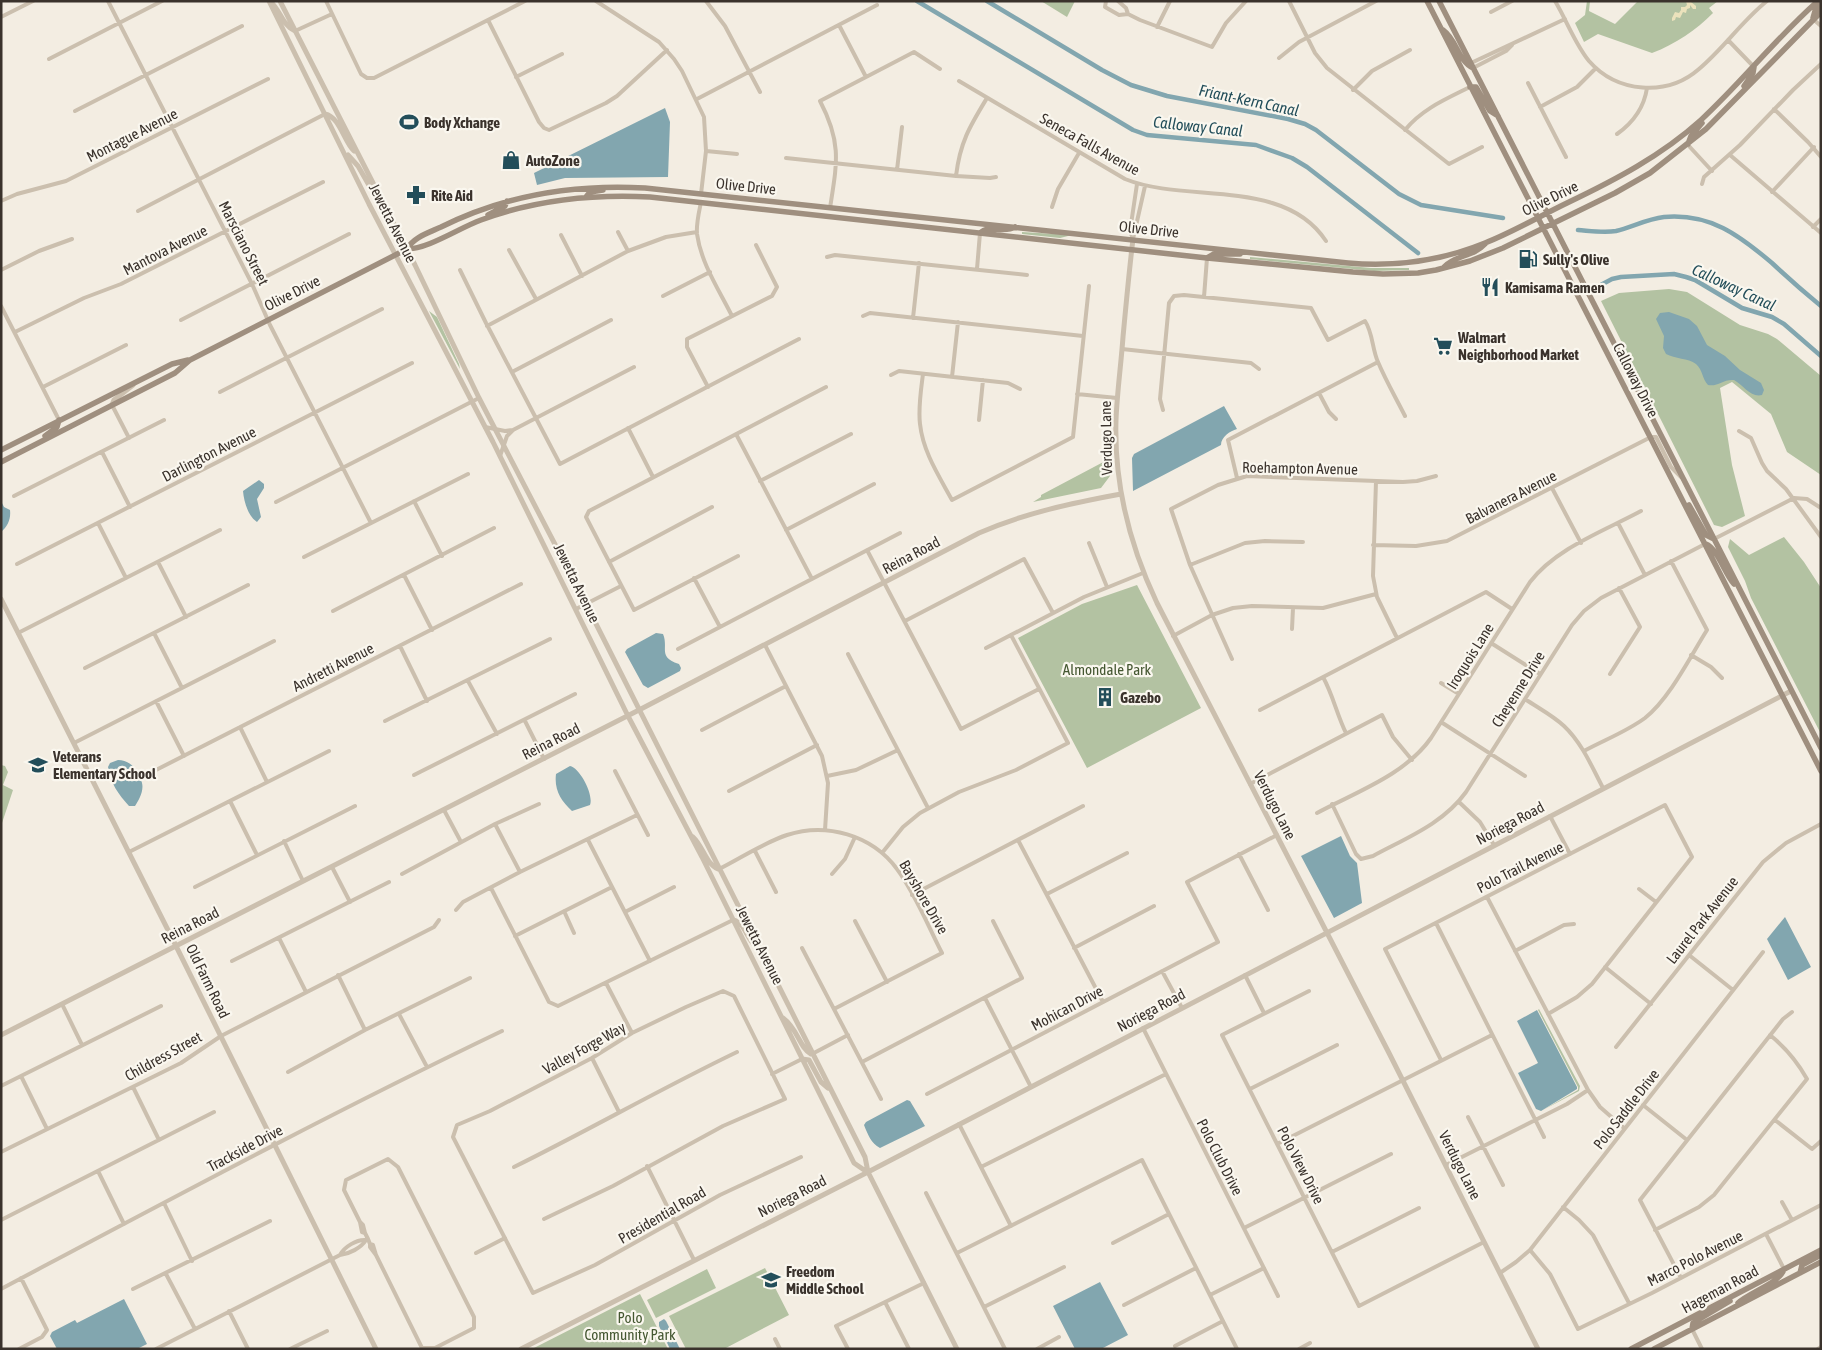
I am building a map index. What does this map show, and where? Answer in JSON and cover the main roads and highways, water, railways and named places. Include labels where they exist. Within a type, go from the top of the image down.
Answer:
[{"type":"main road","name":"Calloway Drive","points":[[1427,1],[1821,771]]},
{"type":"main road","name":"Calloway Drive","points":[[1439,1],[1821,748]]},
{"type":"main road","name":"Olive Drive","points":[[407,249],[412,241],[457,219],[507,201],[555,191],[589,187],[623,187],[1348,263],[1398,264],[1446,256],[1487,242],[1611,182],[1649,160],[1683,135],[1716,106],[1818,1]]},
{"type":"main road","points":[[1813,19],[1815,11],[1821,5]]},
{"type":"main road","name":"Olive Drive","points":[[1,462],[175,373],[190,360],[395,254],[407,249],[417,249],[466,226],[520,208],[560,200],[586,197],[630,196],[701,202],[1207,258],[1368,273],[1418,272],[1444,268],[1489,254],[1554,224],[1632,185],[1661,166],[1733,102],[1821,12]]},
{"type":"main road","points":[[1441,29],[1450,35],[1465,62],[1472,65]]},
{"type":"main road","points":[[1733,102],[1754,73],[1754,66]]},
{"type":"main road","points":[[1470,87],[1476,87],[1490,111],[1498,116]]},
{"type":"main road","points":[[1688,144],[1691,136],[1716,106]]},
{"type":"main road","points":[[586,197],[590,192],[623,187]]},
{"type":"main road","points":[[665,199],[698,197],[701,194]]},
{"type":"main road","points":[[701,202],[706,198],[738,198]]},
{"type":"main road","points":[[466,226],[505,206],[507,201]]},
{"type":"main road","points":[[793,212],[820,211],[830,208]]},
{"type":"main road","points":[[980,233],[986,230],[1010,231],[1015,227]]},
{"type":"main road","points":[[1444,268],[1452,261],[1478,252],[1487,242]]},
{"type":"main road","points":[[1207,258],[1214,254],[1235,255],[1247,252]]},
{"type":"main road","name":"Olive Drive","points":[[1,450],[172,364],[190,360]]},
{"type":"main road","points":[[1615,367],[1624,363]]},
{"type":"main road","points":[[29,447],[57,428],[59,420]]},
{"type":"main road","points":[[1682,498],[1690,506],[1706,535],[1714,540]]},
{"type":"main road","points":[[1705,544],[1713,548],[1728,577],[1739,589]]},
{"type":"main road","name":"Hageman Road","points":[[1631,1349],[1821,1250]]},
{"type":"main road","points":[[1800,1273],[1802,1265],[1821,1255]]},
{"type":"main road","name":"Hageman Road","points":[[1654,1349],[1821,1262]]},
{"type":"main road","points":[[1733,1307],[1746,1296],[1780,1277],[1784,1269]]},
{"type":"main road","points":[[1692,1329],[1693,1323],[1726,1305],[1738,1294]]},
{"type":"water","points":[[665,108],[670,122],[668,177],[565,178],[537,185],[534,173]]},
{"type":"water","points":[[1669,312],[1689,319],[1697,326],[1707,345],[1761,383],[1764,390],[1762,395],[1754,395],[1734,380],[1708,385],[1696,364],[1666,354],[1663,348],[1664,336],[1656,319],[1660,313]]},
{"type":"water","points":[[1224,406],[1237,429],[1226,435],[1221,445],[1133,491],[1132,458],[1134,454]]},
{"type":"water","points":[[259,480],[264,484],[264,488],[257,499],[261,517],[257,522],[247,508],[243,491]]},
{"type":"water","points":[[1,501],[4,507],[10,510],[10,516],[6,527],[1,532]]},
{"type":"water","points":[[656,633],[663,634],[666,655],[672,661],[679,664],[681,668],[680,671],[648,688],[643,685],[625,652],[627,649]]},
{"type":"water","points":[[118,760],[130,764],[137,770],[141,779],[142,792],[135,806],[129,806],[125,802],[111,779],[108,767],[110,763]]},
{"type":"water","points":[[570,766],[578,772],[585,782],[591,801],[590,805],[572,811],[559,795],[556,785],[556,774]]},
{"type":"water","points":[[1341,836],[1350,856],[1357,863],[1362,903],[1334,918],[1301,856]]},
{"type":"water","points":[[1785,917],[1811,967],[1788,980],[1767,939]]},
{"type":"water","points":[[1537,1010],[1577,1087],[1577,1089],[1541,1111],[1536,1109],[1518,1073],[1538,1063],[1517,1021]]},
{"type":"water","points":[[907,1100],[910,1101],[925,1126],[880,1148],[872,1141],[864,1125],[866,1122]]},
{"type":"water","points":[[1100,1282],[1128,1335],[1101,1349],[1075,1349],[1053,1306]]},
{"type":"water","points":[[124,1299],[147,1344],[137,1349],[57,1349],[50,1336],[52,1332],[75,1320],[77,1323]]},
{"type":"water","points":[[664,1319],[680,1349],[670,1349],[659,1326],[659,1322]]},
{"type":"waterway","name":"Calloway Canal","points":[[917,1],[1133,130],[1147,135],[1256,145],[1292,158],[1307,167],[1418,253]]},
{"type":"waterway","name":"Friant-Kern Canal","points":[[987,1],[1102,70],[1131,85],[1167,96],[1288,119],[1305,124],[1316,130],[1399,194],[1421,205],[1503,218]]},
{"type":"waterway","name":"Friant-Kern Canal","points":[[1578,230],[1616,231],[1664,217],[1680,217],[1710,222],[1748,243],[1821,306]]},
{"type":"waterway","name":"Calloway Canal","points":[[1597,287],[1612,279],[1621,277],[1674,274],[1686,277],[1695,280],[1742,308],[1772,317],[1784,324],[1821,356]]},
{"type":"place","name":"Body Xchange","points":[[409,122]]},
{"type":"place","name":"AutoZone","points":[[511,160]]},
{"type":"place","name":"Rite Aid","points":[[416,195]]},
{"type":"place","name":"Sully's Olive","points":[[1528,259]]},
{"type":"place","name":"Kamisama Ramen","points":[[1490,287]]},
{"type":"place","name":"Walmart Neighborhood Market","points":[[1443,346]]},
{"type":"place","name":"Gazebo","points":[[1105,697]]},
{"type":"place","name":"Veterans Elementary School","points":[[38,765]]},
{"type":"place","name":"Freedom Middle School","points":[[771,1280]]},
{"type":"park label","name":"Almondale Park","points":[[1107,669]]},
{"type":"park label","name":"Polo Community Park","points":[[630,1326]]}]
